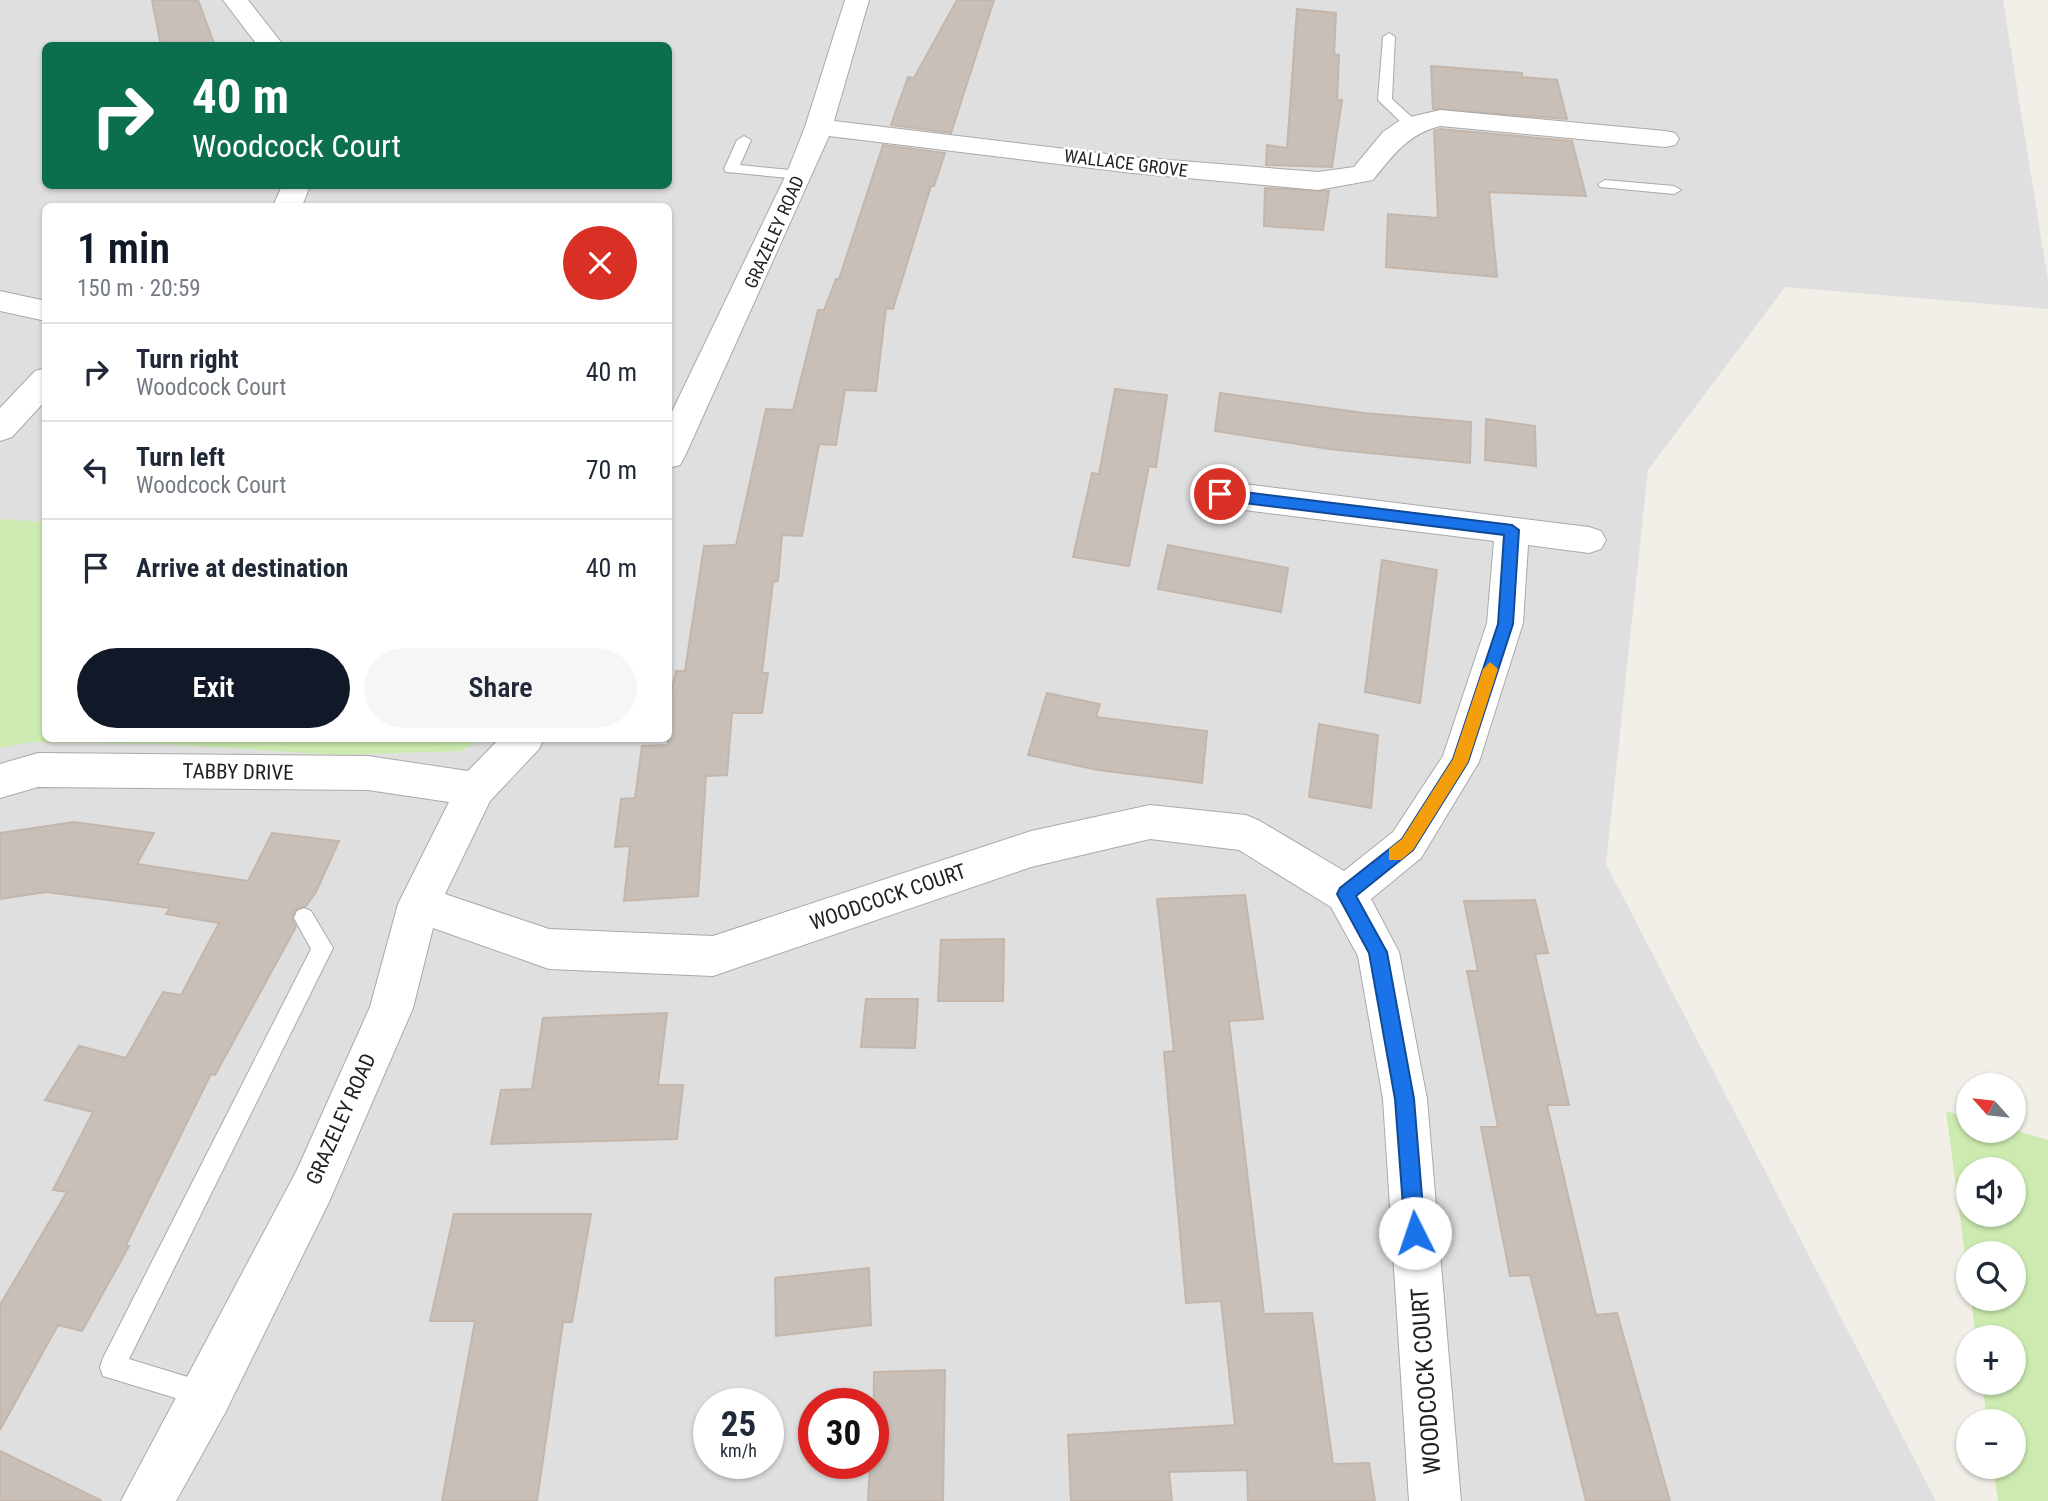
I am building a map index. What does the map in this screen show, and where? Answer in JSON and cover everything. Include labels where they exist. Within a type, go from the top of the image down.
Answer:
[{"type":"street","points":[[235,0],[269,42]]},
{"type":"street","name":"GRAZELEY ROAD","points":[[672,447],[800,175],[819,127],[858,0]]},
{"type":"street","name":"WALLACE GROVE","points":[[819,127],[1132,165],[1318,181],[1363,173],[1393,138],[1412,125],[1440,118],[1665,139]]},
{"type":"street","points":[[1625,135],[1633,177]]},
{"type":"street","points":[[0,301],[42,310]]},
{"type":"street","points":[[0,429],[42,383]]},
{"type":"street","points":[[1220,494],[1589,540]]},
{"type":"street","points":[[1346,894],[1408,845],[1460,762],[1505,624],[1512,530]]},
{"type":"street","name":"GRAZELEY ROAD","points":[[147,1501],[206,1395],[313,1186],[385,1020],[418,904],[476,789],[521,742]]},
{"type":"street","name":"TABBY DRIVE","points":[[0,781],[38,770],[368,773],[476,789]]},
{"type":"street","name":"WOODCOCK COURT","points":[[418,904],[549,949],[713,956],[1031,849],[1150,822],[1246,833],[1346,894],[1378,952],[1405,1099],[1435,1501]]},
{"type":"lane","points":[[1389,37],[1385,100],[1412,125]]},
{"type":"lane","points":[[744,140],[731,169],[800,175]]},
{"type":"lane","points":[[1605,184],[1633,177],[1674,190]]},
{"type":"lane","points":[[206,1395],[112,1367],[322,948],[304,918]]},
{"type":"shaded area","points":[[0,0],[2003,0],[2048,281],[2048,309],[1785,287],[1648,470],[1606,864],[1936,1501],[0,1501]]},
{"type":"green space","points":[[0,519],[42,522],[42,742],[475,742],[461,751],[339,755],[161,744],[33,742],[0,748]]},
{"type":"green space","points":[[1946,1111],[1956,1114],[1956,1143],[2026,1143],[2026,1134],[2048,1140],[2048,1501],[1998,1501],[1995,1479],[2026,1479],[2026,1409],[1985,1409],[1984,1395],[2026,1395],[2026,1325],[1974,1325],[1973,1311],[2026,1311],[2026,1241],[1963,1241],[1961,1227],[2026,1227],[2026,1157],[1956,1157],[1956,1187]]},
{"type":"building","points":[[152,0],[198,0],[214,42],[160,42]]},
{"type":"building","points":[[957,0],[994,0],[951,133],[891,125],[908,77],[914,78]]},
{"type":"building","points":[[1297,9],[1336,13],[1334,54],[1339,55],[1337,100],[1342,100],[1332,167],[1266,165],[1267,145],[1287,148]]},
{"type":"building","points":[[1431,66],[1522,73],[1522,77],[1557,80],[1567,119],[1433,109]]},
{"type":"building","points":[[1440,129],[1572,141],[1586,196],[1489,192],[1497,277],[1386,267],[1388,214],[1438,218],[1434,131]]},
{"type":"building","points":[[883,145],[945,153],[934,186],[931,186],[893,309],[886,308],[876,391],[845,390],[836,445],[819,444],[802,536],[782,535],[778,581],[773,582],[762,673],[768,673],[762,713],[732,713],[727,775],[706,776],[698,896],[624,901],[630,846],[615,847],[621,799],[635,798],[642,746],[668,745],[668,742],[672,742],[672,688],[676,671],[685,671],[704,546],[736,545],[766,409],[793,410],[818,310],[824,310],[836,279],[839,279]]},
{"type":"building","points":[[1265,188],[1329,191],[1323,230],[1264,226]]},
{"type":"building","points":[[1115,389],[1167,395],[1156,467],[1149,466],[1129,566],[1073,557],[1092,473],[1099,474]]},
{"type":"building","points":[[1220,393],[1364,413],[1471,422],[1470,463],[1329,449],[1215,431]]},
{"type":"building","points":[[1486,419],[1535,426],[1536,466],[1485,460]]},
{"type":"building","points":[[1168,545],[1288,568],[1281,612],[1158,589]]},
{"type":"building","points":[[1382,560],[1437,570],[1420,703],[1365,692]]},
{"type":"building","points":[[1047,693],[1100,704],[1096,717],[1207,731],[1202,783],[1098,770],[1028,755]]},
{"type":"building","points":[[1319,724],[1378,735],[1371,808],[1309,797]]},
{"type":"building","points":[[74,822],[154,833],[137,864],[248,881],[272,833],[339,841],[316,892],[306,906],[295,910],[292,919],[296,927],[215,1075],[211,1074],[126,1245],[129,1246],[82,1331],[58,1325],[0,1430],[0,1305],[67,1192],[53,1190],[93,1112],[45,1100],[79,1046],[126,1058],[163,992],[181,995],[219,923],[166,914],[170,908],[46,892],[0,899],[0,833]]},
{"type":"building","points":[[1245,895],[1263,1019],[1229,1021],[1264,1314],[1312,1313],[1333,1464],[1369,1463],[1375,1501],[1248,1501],[1247,1470],[1169,1472],[1172,1501],[1071,1501],[1068,1435],[1235,1425],[1221,1301],[1186,1303],[1164,1052],[1174,1051],[1157,899]]},
{"type":"building","points":[[1535,900],[1548,953],[1535,954],[1569,1105],[1547,1105],[1596,1315],[1617,1313],[1670,1501],[1586,1501],[1530,1275],[1510,1276],[1481,1127],[1498,1127],[1467,971],[1478,971],[1464,901]]},
{"type":"building","points":[[1004,939],[1003,1001],[938,1001],[941,940]]},
{"type":"building","points":[[866,999],[918,999],[915,1048],[861,1047]]},
{"type":"building","points":[[667,1013],[658,1085],[683,1085],[677,1139],[491,1144],[501,1090],[532,1089],[543,1018]]},
{"type":"building","points":[[454,1214],[591,1214],[572,1322],[563,1322],[537,1501],[442,1501],[475,1321],[430,1321]]},
{"type":"building","points":[[869,1268],[871,1325],[776,1336],[775,1278]]},
{"type":"building","points":[[945,1370],[943,1501],[868,1501],[869,1479],[889,1479],[889,1388],[874,1388],[874,1372]]},
{"type":"building","points":[[0,1451],[102,1501],[0,1501]]},
{"type":"slow traffic","points":[[1395,855],[1408,845],[1460,762],[1490,669]]},
{"type":"route","points":[[1220,494],[1512,530],[1505,624],[1460,762],[1408,845],[1346,894],[1378,952],[1405,1099],[1415,1233]]}]
